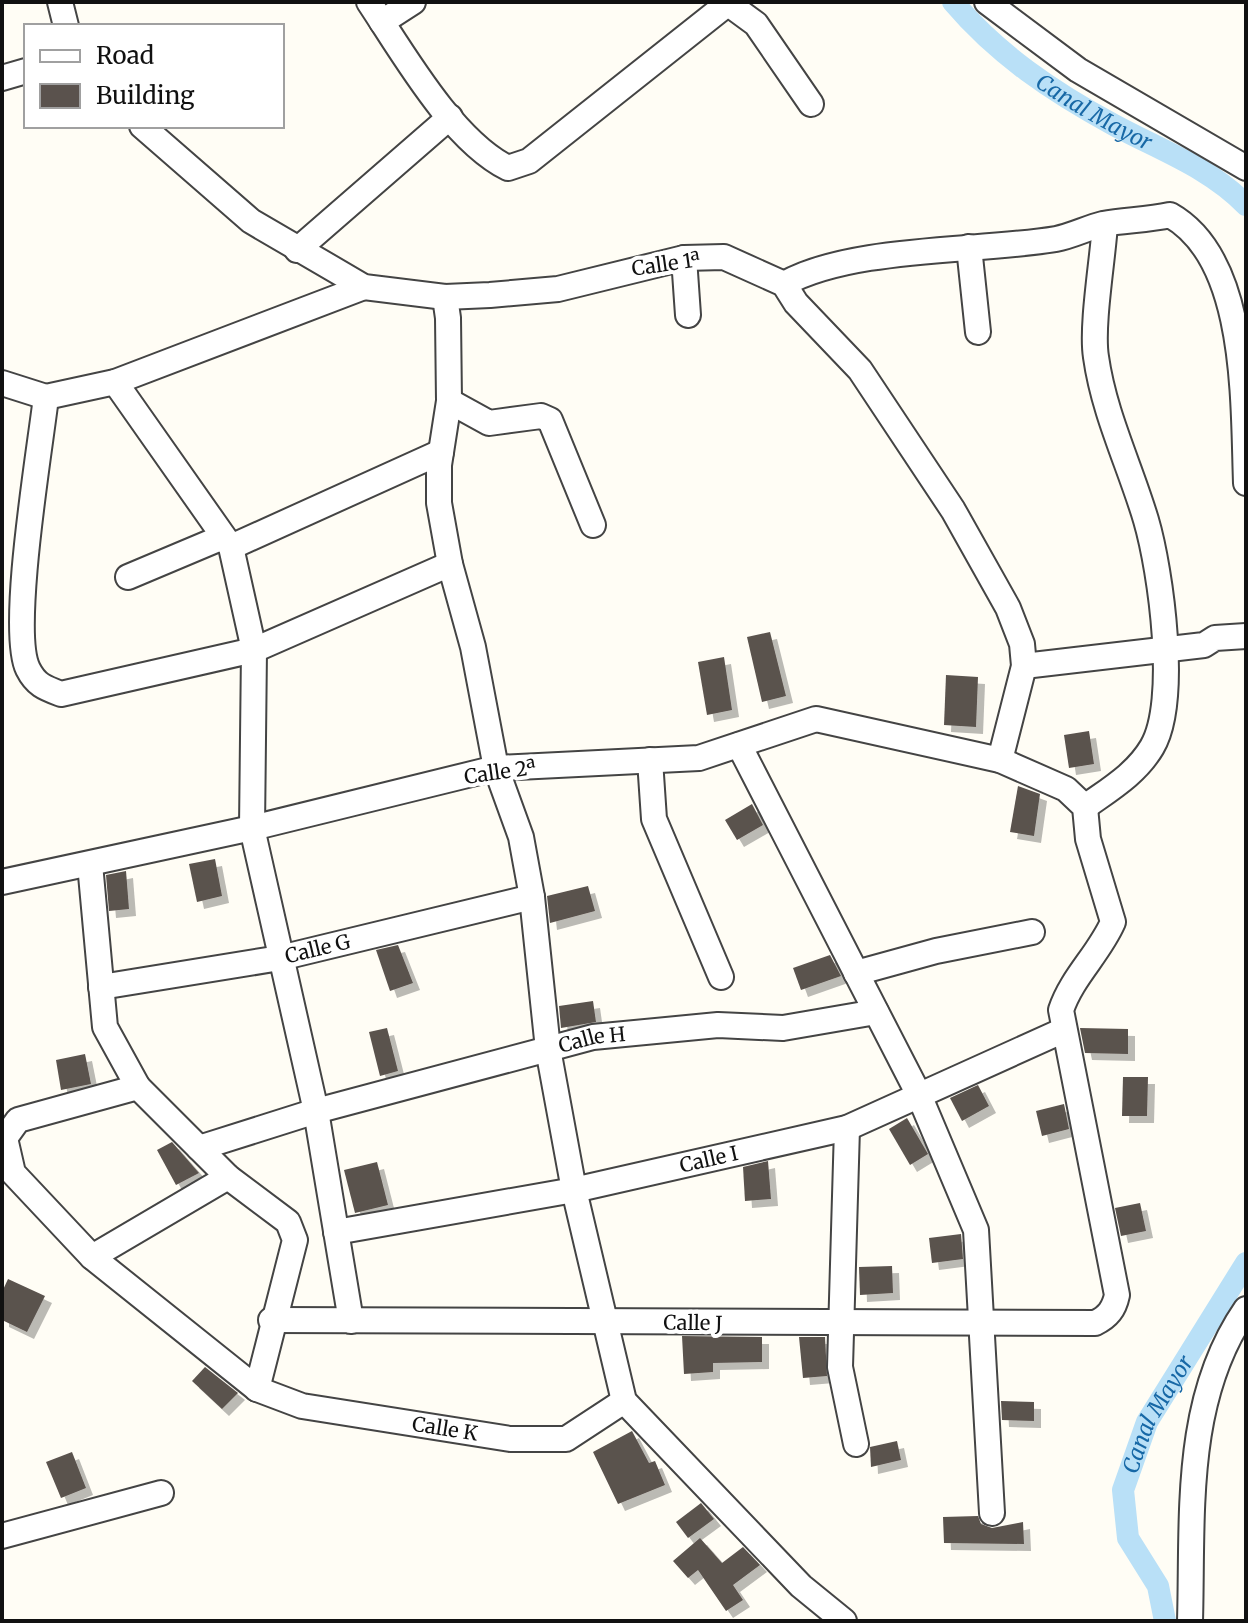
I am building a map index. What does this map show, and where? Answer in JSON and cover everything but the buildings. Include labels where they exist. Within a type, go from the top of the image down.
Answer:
[{"type":"street","points":[[60,2],[66,24]]},
{"type":"street","points":[[413,2],[376,12],[450,117],[491,160],[508,168],[529,161],[727,3],[756,24],[811,104]]},
{"type":"street","points":[[987,2],[1078,70],[1246,168]]},
{"type":"street","points":[[2,78],[24,72]]},
{"type":"street","points":[[297,250],[450,117]]},
{"type":"street","name":"Calle 1ª","points":[[144,128],[251,221],[364,287],[445,297],[558,289],[684,258],[724,257],[784,284],[796,303],[860,370],[953,510],[1008,608],[1022,644],[1024,666],[1000,760]]},
{"type":"street","points":[[784,284],[802,274],[827,268],[969,247],[1058,239],[1105,224],[1141,222],[1170,215],[1191,231],[1211,255],[1237,312],[1246,483]]},
{"type":"street","points":[[1064,1030],[1061,1010],[1068,989],[1101,949],[1113,922],[1088,839],[1085,807],[1129,776],[1152,748],[1164,723],[1165,647],[1146,521],[1114,430],[1095,355],[1105,224]]},
{"type":"street","points":[[969,247],[978,332]]},
{"type":"street","points":[[684,258],[688,315]]},
{"type":"street","points":[[2,383],[46,397],[115,382],[364,287]]},
{"type":"street","points":[[445,297],[449,401],[441,452],[439,503],[450,564],[473,647],[496,768],[521,837],[532,897],[548,1049],[574,1190],[624,1401],[801,1586],[844,1621]]},
{"type":"street","points":[[115,382],[227,542],[254,650],[252,828],[316,1111],[351,1321]]},
{"type":"street","points":[[46,397],[11,620],[26,666],[38,685],[61,694],[254,650],[450,564]]},
{"type":"street","points":[[449,401],[489,423],[541,416],[550,420],[593,525]]},
{"type":"street","points":[[128,577],[227,542],[441,452]]},
{"type":"street","points":[[1024,666],[1165,647],[1204,645],[1215,638],[1246,636]]},
{"type":"street","name":"Calle 2ª","points":[[2,882],[252,828],[496,768],[699,758],[816,719],[1000,760],[1066,789],[1085,807]]},
{"type":"street","points":[[739,745],[919,1095],[976,1230],[992,1513]]},
{"type":"street","points":[[650,760],[654,819],[721,977]]},
{"type":"street","points":[[90,864],[105,1027],[138,1087],[228,1177],[283,1218],[295,1240],[271,1320],[257,1389]]},
{"type":"street","name":"Calle G","points":[[101,987],[280,958],[532,897]]},
{"type":"street","points":[[856,973],[936,951],[1032,932]]},
{"type":"street","name":"Calle H","points":[[199,1148],[316,1111],[593,1037],[718,1025],[783,1028],[876,1012]]},
{"type":"street","name":"Calle I","points":[[336,1232],[574,1190],[847,1128],[1064,1030]]},
{"type":"street","name":"Calle J","points":[[271,1320],[1095,1323],[1111,1313],[1117,1295],[1064,1030]]},
{"type":"street","name":"Calle K","points":[[138,1087],[18,1120],[5,1138],[13,1173],[92,1257],[257,1389],[302,1406],[510,1439],[566,1439],[624,1401]]},
{"type":"street","points":[[847,1128],[840,1367],[856,1444]]},
{"type":"street","points":[[92,1257],[228,1177]]},
{"type":"street","points":[[1190,1621],[1191,1490],[1200,1429],[1215,1364],[1246,1309]]},
{"type":"street","points":[[2,1536],[161,1493]]},
{"type":"waterway","name":"Canal Mayor","points":[[953,2],[1008,56],[1048,86],[1200,170],[1246,205]]},
{"type":"waterway","name":"Canal Mayor","points":[[1165,1621],[1158,1586],[1128,1538],[1123,1490],[1147,1422],[1246,1263]]}]
